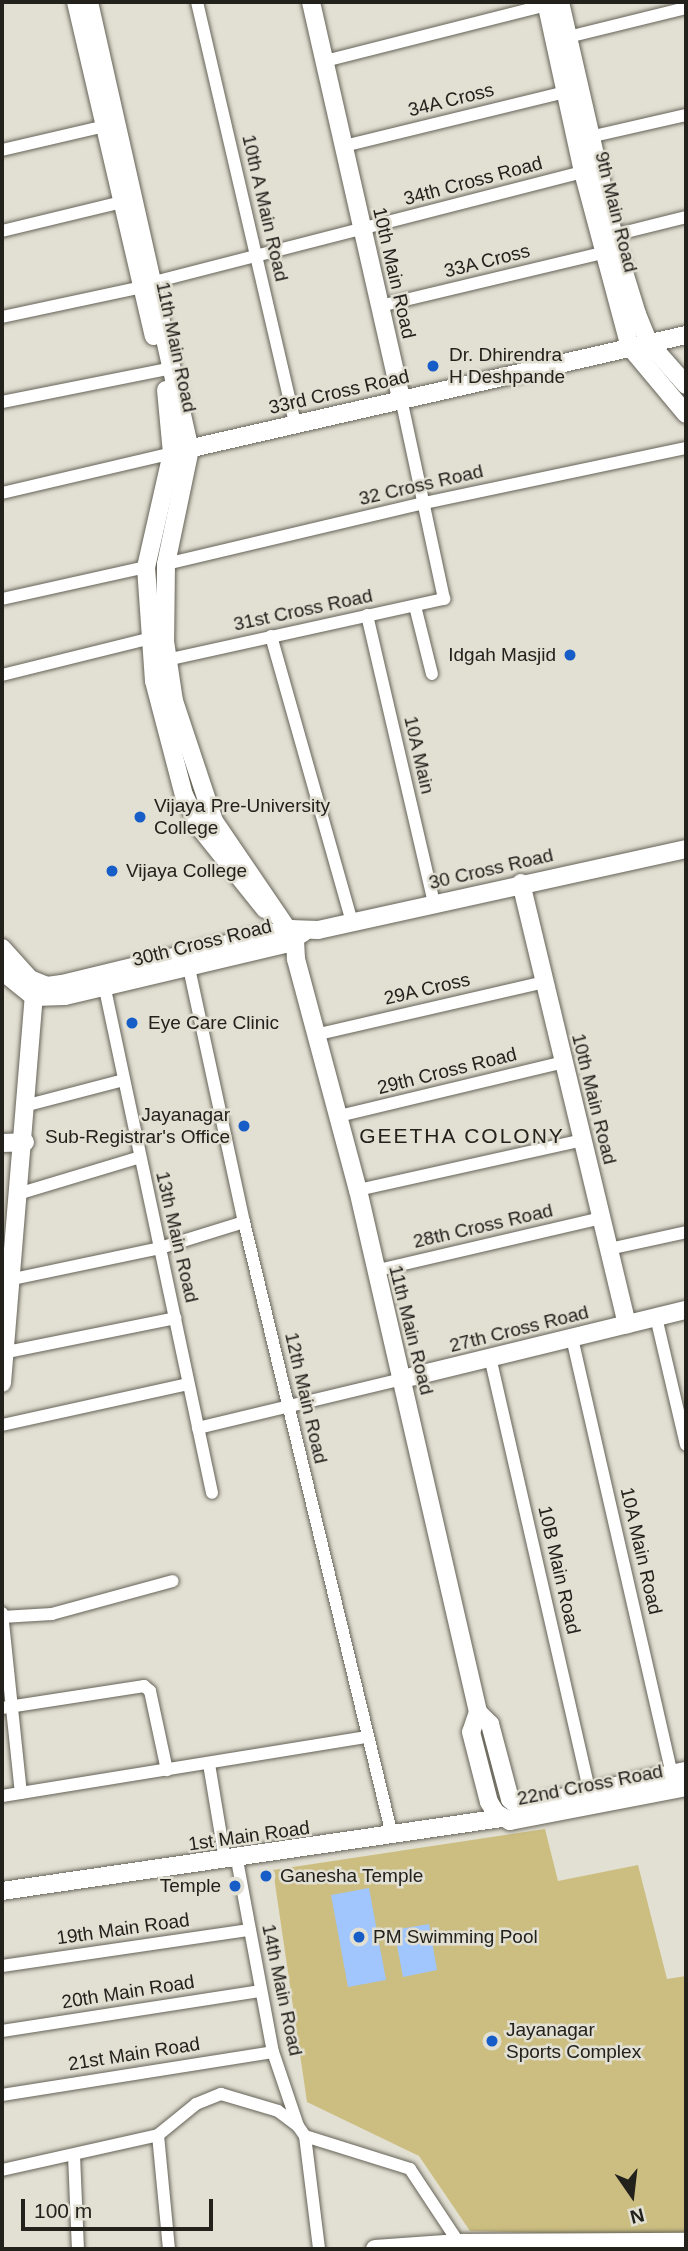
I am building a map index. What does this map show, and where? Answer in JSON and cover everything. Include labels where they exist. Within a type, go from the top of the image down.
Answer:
[{"type":"main road","name":"11th Main Road","points":[[76,2],[122,202],[148,284],[162,370],[181,451],[146,567],[158,702],[184,795],[200,828],[291,935]]},
{"type":"main road","name":"11th Main Road","points":[[89,2],[181,451],[166,564],[166,660],[181,730],[214,821],[291,935],[358,1190],[374,1271],[402,1379],[478,1712],[471,1732],[489,1802],[507,1811]]},
{"type":"main road","name":"10th Main Road","points":[[312,2],[401,399]]},
{"type":"main road","name":"9th Main Road","points":[[551,3],[568,37],[603,253],[631,347],[686,414]]},
{"type":"main road","name":"9th Main Road","points":[[551,3],[566,92],[584,138]]},
{"type":"main road","name":"9th Main Road","points":[[590,170],[649,343],[686,385]]},
{"type":"main road","name":"33rd Cross Road","points":[[181,451],[686,335]]},
{"type":"main road","name":"30 Cross Road","points":[[291,935],[686,849]]},
{"type":"main road","name":"10th Main Road","points":[[521,883],[627,1324]]},
{"type":"main road","name":"30th Cross Road","points":[[2,948],[30,979],[47,986],[291,935]]},
{"type":"main road","name":"30th Cross Road","points":[[34,997],[105,989],[188,968],[291,935]]},
{"type":"main road","points":[[2,971],[34,997],[25,1142],[2,1383]]},
{"type":"main road","points":[[2,1143],[25,1142]]},
{"type":"main road","name":"27th Cross Road","points":[[402,1379],[686,1310]]},
{"type":"main road","name":"22nd Cross Road","points":[[507,1811],[679,1772]]},
{"type":"main road","name":"22nd Cross Road","points":[[507,1811],[539,1819],[686,1787]]},
{"type":"main road","name":"1st Main Road","points":[[2,1891],[393,1835],[507,1811]]},
{"type":"main road","points":[[375,2249],[459,2243],[664,2246],[686,2242]]},
{"type":"street","name":"10th A Main Road","points":[[197,2],[295,423]]},
{"type":"street","points":[[325,61],[551,3]]},
{"type":"street","points":[[568,37],[686,8]]},
{"type":"street","name":"34A Cross","points":[[344,146],[566,92]]},
{"type":"street","points":[[584,138],[686,115]]},
{"type":"street","points":[[2,150],[105,126]]},
{"type":"street","name":"34th Cross Road","points":[[148,284],[363,231],[590,170]]},
{"type":"street","points":[[2,230],[122,202]]},
{"type":"street","points":[[614,235],[686,218]]},
{"type":"street","name":"33A Cross","points":[[380,306],[603,253]]},
{"type":"street","points":[[2,317],[148,284]]},
{"type":"street","points":[[2,402],[162,370]]},
{"type":"street","name":"10th Main Road","points":[[401,399],[445,594]]},
{"type":"street","name":"32 Cross Road","points":[[166,564],[425,503],[686,449]]},
{"type":"street","name":"33rd Cross Road","points":[[2,493],[181,451]]},
{"type":"street","points":[[2,599],[146,567]]},
{"type":"street","name":"31st Cross Road","points":[[166,660],[442,600],[445,594]]},
{"type":"street","points":[[415,606],[432,674]]},
{"type":"street","name":"10A Main","points":[[367,615],[434,904]]},
{"type":"street","points":[[271,636],[352,923]]},
{"type":"street","points":[[2,675],[151,638]]},
{"type":"street","name":"12th Main Road","points":[[188,968],[244,1222],[366,1737],[393,1835]]},
{"type":"street","name":"29A Cross","points":[[319,1034],[544,982]]},
{"type":"street","name":"13th Main Road","points":[[105,989],[212,1493]]},
{"type":"street","name":"29th Cross Road","points":[[339,1116],[564,1062]]},
{"type":"street","points":[[28,1105],[124,1080]]},
{"type":"street","points":[[358,1190],[583,1140]]},
{"type":"street","points":[[20,1193],[140,1157]]},
{"type":"street","name":"28th Cross Road","points":[[374,1271],[601,1218]]},
{"type":"street","points":[[13,1279],[160,1248],[244,1222]]},
{"type":"street","points":[[609,1249],[686,1232]]},
{"type":"street","points":[[656,1317],[686,1445]]},
{"type":"street","points":[[4,1353],[176,1318]]},
{"type":"street","name":"10A Main Road","points":[[572,1338],[679,1772]]},
{"type":"street","name":"10B Main Road","points":[[490,1357],[590,1792]]},
{"type":"street","name":"27th Cross Road","points":[[198,1428],[402,1379]]},
{"type":"street","points":[[2,1425],[188,1384]]},
{"type":"street","points":[[21,1793],[6,1707],[2,1616],[52,1614],[173,1581]]},
{"type":"street","points":[[6,1707],[147,1687],[167,1770]]},
{"type":"street","points":[[2,1796],[366,1737]]},
{"type":"street","name":"14th Main Road","points":[[209,1764],[249,1930],[273,2052],[301,2131],[319,2249]]},
{"type":"street","name":"19th Main Road","points":[[2,1966],[249,1930]]},
{"type":"street","name":"20th Main Road","points":[[2,2031],[261,1991]]},
{"type":"street","name":"21st Main Road","points":[[2,2095],[273,2052]]},
{"type":"street","points":[[2,2171],[158,2135],[196,2104],[221,2094],[278,2111],[301,2131],[410,2169],[459,2243]]},
{"type":"street","points":[[158,2135],[169,2249]]},
{"type":"street","points":[[74,2155],[78,2249]]},
{"type":"shaded area","name":"Jayanagar Sports Complex","points":[[545,1829],[558,1881],[638,1865],[667,1979],[686,1976],[686,2237],[470,2231],[419,2156],[307,2102],[273,1870]]},
{"type":"water","name":"PM Swimming Pool","points":[[369,1888],[386,1980],[348,1987],[331,1895]]},
{"type":"water","name":"PM Swimming Pool","points":[[429,1924],[437,1970],[403,1977],[394,1930]]},
{"type":"place","name":"Dr. Dhirendra H Deshpande","points":[[433,366]]},
{"type":"place","name":"Idgah Masjid","points":[[570,655]]},
{"type":"place","name":"Vijaya Pre-University College","points":[[140,817]]},
{"type":"place","name":"Vijaya College","points":[[112,871]]},
{"type":"place","name":"Eye Care Clinic","points":[[132,1023]]},
{"type":"place","name":"Jayanagar Sub-Registrar's Office","points":[[244,1126]]},
{"type":"place","name":"Ganesha Temple","points":[[266,1876]]},
{"type":"place","name":"Temple","points":[[235,1886]]},
{"type":"place","name":"PM Swimming Pool","points":[[359,1937]]},
{"type":"place","name":"Jayanagar Sports Complex","points":[[492,2041]]},
{"type":"district","name":"GEETHA COLONY","points":[[462,1136]]}]
